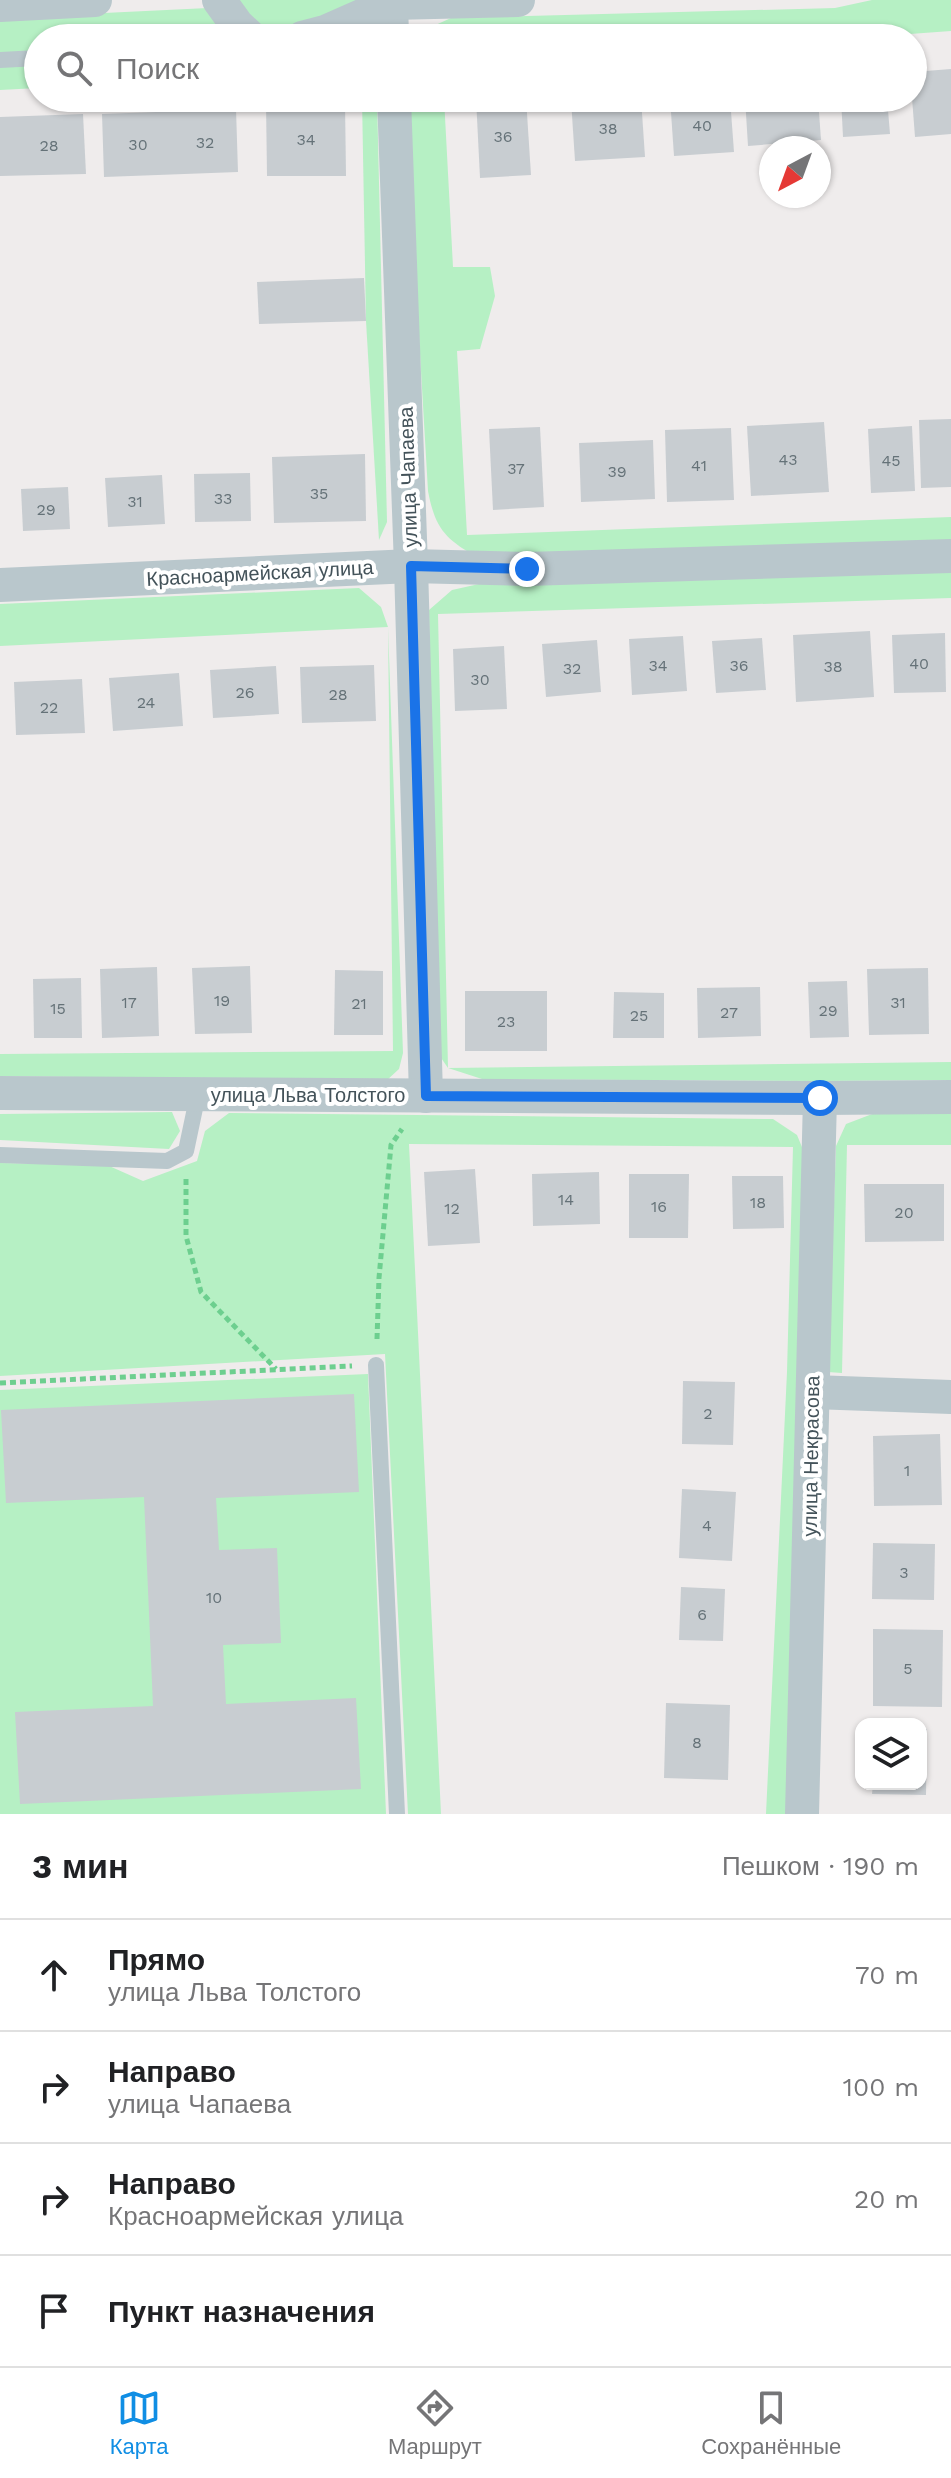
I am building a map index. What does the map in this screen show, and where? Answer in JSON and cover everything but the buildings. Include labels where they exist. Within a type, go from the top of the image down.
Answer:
[{"type":"street","points":[[0,5],[95,0]]},
{"type":"street","points":[[219,0],[236,24]]},
{"type":"street","points":[[342,24],[391,1],[518,0]]},
{"type":"street","points":[[391,1],[392,24]]},
{"type":"street","name":"улица Чапаева","points":[[395,112],[426,1096]]},
{"type":"street","name":"Красноармейская улица","points":[[0,585],[411,566],[527,569],[951,556]]},
{"type":"street","name":"улица Льва Толстого","points":[[0,1093],[951,1097]]},
{"type":"street","name":"улица Некрасова","points":[[802,1814],[820,1098]]},
{"type":"street","points":[[813,1392],[951,1397]]},
{"type":"lane","points":[[0,60],[24,59]]},
{"type":"lane","points":[[0,1155],[167,1161],[186,1151],[198,1094]]},
{"type":"lane","points":[[376,1365],[397,1814]]},
{"type":"path","points":[[0,1383],[376,1365],[379,1278],[391,1145],[426,1096]]},
{"type":"path","points":[[186,1151],[186,1236],[201,1292],[277,1370]]},
{"type":"green space","points":[[235,0],[360,0],[312,24],[256,24]]},
{"type":"green space","points":[[872,0],[951,0],[951,31],[927,33],[927,24],[438,24],[451,18],[835,8]]},
{"type":"green space","points":[[208,8],[219,24],[24,24],[24,89],[0,90],[0,18]]},
{"type":"green space","points":[[362,112],[377,112],[387,522],[379,540],[366,321]]},
{"type":"green space","points":[[409,112],[445,112],[453,267],[490,267],[495,296],[480,349],[457,351],[467,535],[951,517],[951,546],[477,557],[443,531],[434,514],[428,491]]},
{"type":"green space","points":[[951,568],[951,598],[438,614],[448,1068],[437,1052],[429,610],[452,590],[488,582]]},
{"type":"green space","points":[[359,588],[381,607],[388,627],[0,646],[0,604]]},
{"type":"green space","points":[[388,627],[403,1053],[399,1069],[386,1081],[0,1076],[0,1054],[393,1051]]},
{"type":"green space","points":[[951,1062],[951,1080],[482,1079],[448,1068]]},
{"type":"green space","points":[[880,1111],[951,1111],[951,1145],[847,1145],[842,1373],[828,1372],[836,1146],[846,1124]]},
{"type":"green space","points":[[172,1112],[180,1131],[169,1149],[0,1140],[0,1114]]},
{"type":"green space","points":[[229,1113],[773,1119],[797,1135],[804,1152],[789,1814],[766,1814],[787,1372],[793,1147],[409,1144],[441,1814],[408,1814],[385,1354],[0,1376],[0,1163],[107,1165],[143,1181],[197,1161],[205,1131]]},
{"type":"green space","points":[[368,1374],[386,1814],[0,1814],[0,1390]]},
{"type":"route","points":[[527,569],[411,566],[426,1096],[820,1098]]}]
